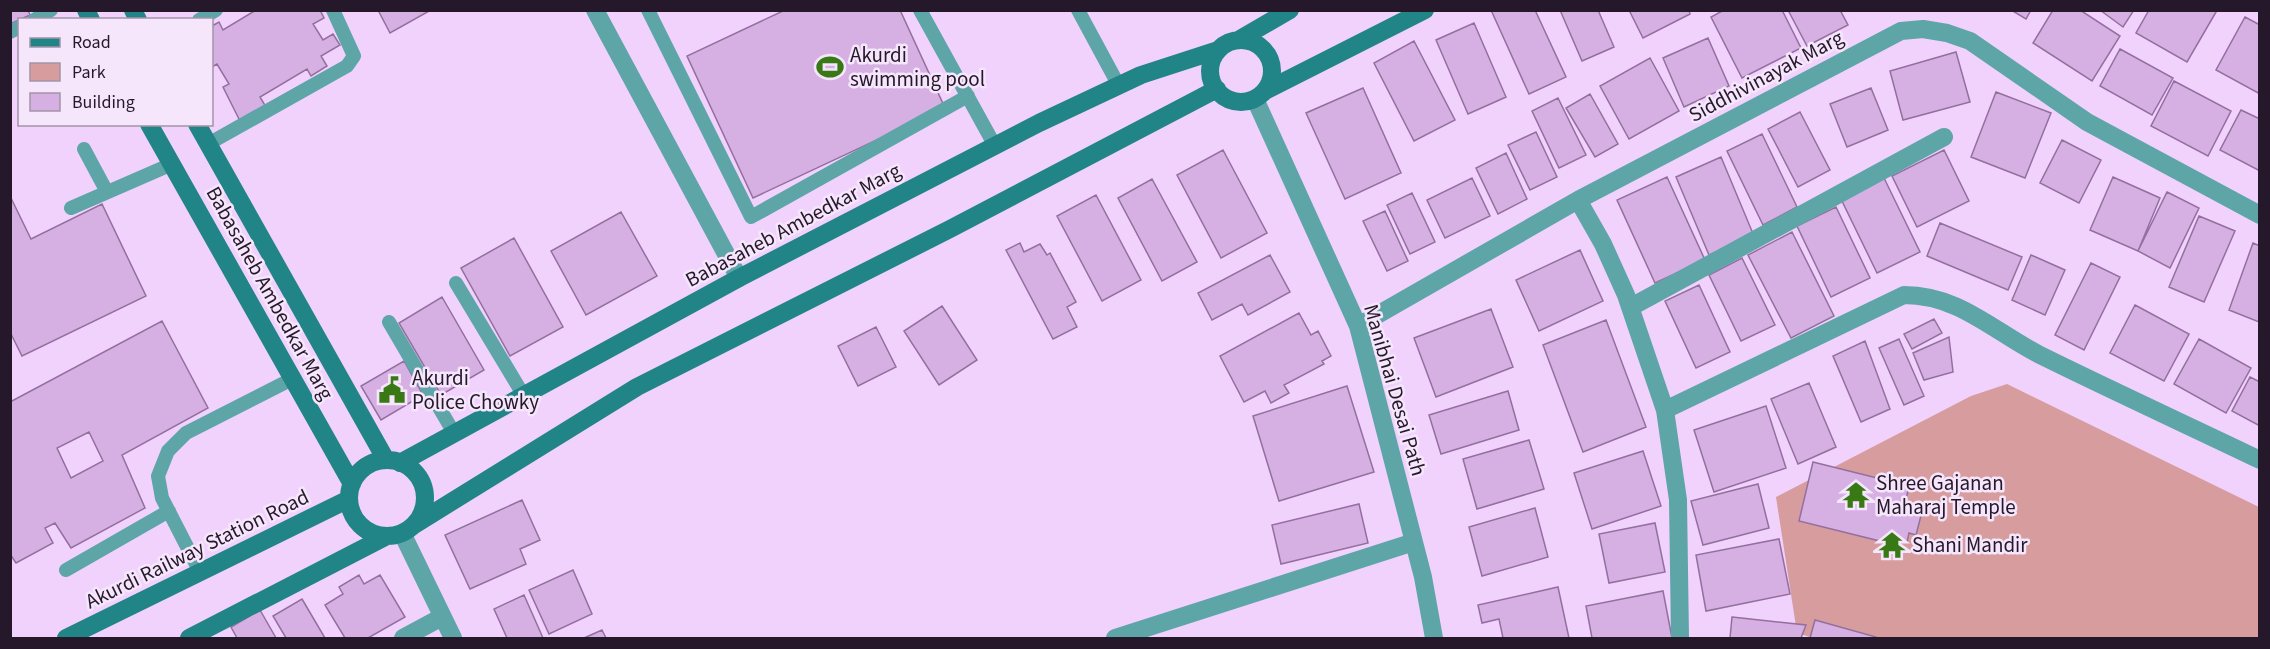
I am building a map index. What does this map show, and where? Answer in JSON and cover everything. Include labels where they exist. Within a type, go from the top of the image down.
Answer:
[{"type":"main road","points":[[1290,10],[1218,50],[1212,60],[1210,73],[1216,89],[1226,98],[1237,101],[1260,95],[1425,10]]},
{"type":"main road","points":[[1240,39],[1257,44],[1269,57],[1272,75],[1260,95]]},
{"type":"main road","name":"Babasaheb Ambedkar Marg","points":[[198,126],[393,461],[454,433],[739,278],[995,146],[1141,75],[1218,50]]},
{"type":"main road","points":[[189,639],[401,531],[637,387],[950,230],[1216,89]]},
{"type":"main road","name":"Babasaheb Ambedkar Marg","points":[[150,126],[292,379],[350,492]]},
{"type":"main road","points":[[393,461],[413,471],[424,490],[422,512],[401,531],[373,533],[360,526],[352,514],[350,492],[365,467],[393,461]]},
{"type":"main road","name":"Akurdi Railway Station Road","points":[[66,639],[200,573],[350,492]]},
{"type":"street","points":[[595,10],[739,278]]},
{"type":"street","name":"Siddhivinayak Marg","points":[[1358,326],[1578,200],[1901,31],[1923,29],[1947,33],[1970,41],[2087,122],[2259,215]]},
{"type":"street","name":"Manibhai Desai Path","points":[[1260,95],[1358,326],[1414,542],[1434,639]]},
{"type":"street","points":[[1631,307],[1944,137]]},
{"type":"street","points":[[1578,200],[1603,244],[1631,307],[1665,411],[1678,500],[1680,639]]},
{"type":"street","points":[[1665,411],[1904,295],[1925,295],[1948,301],[2038,354],[2259,460]]},
{"type":"street","points":[[401,531],[453,639]]},
{"type":"street","points":[[1115,639],[1414,542]]},
{"type":"street","points":[[403,639],[442,617]]},
{"type":"lane","points":[[37,18],[51,10]]},
{"type":"lane","points":[[202,18],[216,10]]},
{"type":"lane","points":[[208,144],[347,66],[354,56],[333,10]]},
{"type":"lane","points":[[648,10],[751,218],[968,96]]},
{"type":"lane","points":[[920,10],[995,146]]},
{"type":"lane","points":[[1078,10],[1119,86]]},
{"type":"lane","points":[[84,148],[107,192]]},
{"type":"lane","points":[[71,208],[172,164]]},
{"type":"lane","points":[[456,284],[524,396]]},
{"type":"lane","points":[[389,322],[454,433]]},
{"type":"lane","points":[[200,573],[162,498],[158,476],[168,451],[186,433],[292,379]]},
{"type":"lane","points":[[66,570],[169,511]]},
{"type":"green space","points":[[2007,384],[2259,507],[2259,638],[1813,638],[1797,633],[1776,497],[1971,396]]},
{"type":"building","points":[[10,10],[28,10],[30,15],[18,18],[18,20],[10,24]]},
{"type":"building","points":[[256,10],[320,10],[324,18],[313,24],[323,40],[333,34],[340,45],[321,56],[327,66],[311,76],[307,69],[260,97],[266,107],[241,123],[223,87],[229,84],[217,64],[213,66],[213,25],[219,22],[223,30]]},
{"type":"building","points":[[378,10],[431,10],[390,33]]},
{"type":"building","points":[[785,10],[900,10],[945,108],[753,198],[687,56]]},
{"type":"building","points":[[1491,10],[1535,10],[1566,77],[1529,94]]},
{"type":"building","points":[[1560,10],[1598,10],[1614,47],[1582,61]]},
{"type":"building","points":[[1629,10],[1689,10],[1690,14],[1643,38]]},
{"type":"building","points":[[1724,10],[1782,10],[1801,48],[1742,78],[1711,17]]},
{"type":"building","points":[[1788,10],[1840,10],[1848,25],[1807,46]]},
{"type":"building","points":[[2011,10],[2031,10],[2026,19]]},
{"type":"building","points":[[2053,10],[2080,10],[2120,36],[2092,81],[2033,43]]},
{"type":"building","points":[[2100,10],[2134,10],[2123,27]]},
{"type":"building","points":[[2149,10],[2214,10],[2216,12],[2187,62],[2136,33]]},
{"type":"building","points":[[2245,17],[2260,25],[2260,94],[2216,70]]},
{"type":"building","points":[[1474,23],[1506,97],[1468,114],[1436,40]]},
{"type":"building","points":[[1708,38],[1729,86],[1684,107],[1663,58]]},
{"type":"building","points":[[1414,41],[1455,120],[1414,141],[1374,63]]},
{"type":"building","points":[[2120,49],[2173,78],[2152,115],[2100,86]]},
{"type":"building","points":[[1956,52],[1970,102],[1903,120],[1890,71]]},
{"type":"building","points":[[1650,58],[1679,111],[1629,139],[1600,86]]},
{"type":"building","points":[[2174,81],[2231,111],[2208,156],[2151,126]]},
{"type":"building","points":[[1363,88],[1401,173],[1345,199],[1306,113]]},
{"type":"building","points":[[1871,88],[1888,130],[1847,147],[1830,104]]},
{"type":"building","points":[[1996,92],[2051,113],[2025,178],[1971,157]]},
{"type":"building","points":[[1590,94],[1618,144],[1595,157],[1566,108]]},
{"type":"building","points":[[1558,98],[1586,155],[1559,168],[1532,111]]},
{"type":"building","points":[[2241,110],[2260,119],[2260,171],[2220,150]]},
{"type":"building","points":[[1800,112],[1830,170],[1798,187],[1768,129]]},
{"type":"building","points":[[1536,132],[1557,177],[1530,190],[1508,145]]},
{"type":"building","points":[[1762,134],[1797,207],[1763,225],[1727,151]]},
{"type":"building","points":[[2062,140],[2101,160],[2079,203],[2040,183]]},
{"type":"building","points":[[1223,150],[1267,233],[1221,258],[1177,175]]},
{"type":"building","points":[[1944,150],[1969,201],[1917,227],[1892,176]]},
{"type":"building","points":[[1506,153],[1527,199],[1498,214],[1476,168]]},
{"type":"building","points":[[1721,157],[1754,236],[1709,255],[1676,177]]},
{"type":"building","points":[[1667,177],[1705,260],[1655,283],[1617,200]]},
{"type":"building","points":[[2113,177],[2160,198],[2138,251],[2090,230]]},
{"type":"building","points":[[1472,178],[1490,216],[1445,238],[1427,200]]},
{"type":"building","points":[[1884,178],[1920,252],[1877,273],[1841,199]]},
{"type":"building","points":[[1152,179],[1197,262],[1162,281],[1118,198]]},
{"type":"building","points":[[2167,192],[2199,208],[2170,268],[2138,251]]},
{"type":"building","points":[[1412,193],[1435,242],[1410,254],[1387,205]]},
{"type":"building","points":[[1096,195],[1141,280],[1102,301],[1057,216]]},
{"type":"building","points":[[10,196],[31,239],[102,204],[146,296],[22,356],[10,332]]},
{"type":"building","points":[[1836,207],[1870,278],[1831,297],[1797,226]]},
{"type":"building","points":[[1385,211],[1408,261],[1387,271],[1363,221]]},
{"type":"building","points":[[621,212],[657,276],[586,315],[551,251]]},
{"type":"building","points":[[2199,216],[2235,231],[2204,302],[2169,287]]},
{"type":"building","points":[[1940,223],[2022,257],[2008,290],[1927,256]]},
{"type":"building","points":[[1792,232],[1834,316],[1791,338],[1748,255]]},
{"type":"building","points":[[514,238],[563,327],[510,356],[461,268]]},
{"type":"building","points":[[1020,243],[1024,252],[1040,244],[1047,255],[1050,253],[1076,302],[1067,307],[1077,327],[1053,339],[1006,250]]},
{"type":"building","points":[[2253,243],[2260,246],[2259,322],[2229,310]]},
{"type":"building","points":[[1580,250],[1603,301],[1539,331],[1516,280]]},
{"type":"building","points":[[1270,255],[1290,292],[1248,315],[1242,304],[1212,320],[1198,293]]},
{"type":"building","points":[[2031,255],[2065,270],[2045,315],[2012,300]]},
{"type":"building","points":[[1742,258],[1775,325],[1741,341],[1709,275]]},
{"type":"building","points":[[2091,263],[2120,277],[2084,350],[2055,335]]},
{"type":"building","points":[[1699,285],[1730,352],[1696,368],[1665,301]]},
{"type":"building","points":[[442,297],[484,370],[441,395],[399,323]]},
{"type":"building","points":[[2135,305],[2189,334],[2164,381],[2110,353]]},
{"type":"building","points":[[942,306],[977,360],[939,385],[904,331]]},
{"type":"building","points":[[1491,309],[1513,367],[1436,397],[1414,338]]},
{"type":"building","points":[[1299,313],[1311,335],[1318,331],[1331,356],[1322,361],[1324,364],[1284,385],[1289,393],[1271,403],[1265,391],[1244,402],[1220,356]]},
{"type":"building","points":[[1934,319],[1942,333],[1912,349],[1904,334]]},
{"type":"building","points":[[1606,320],[1646,427],[1583,452],[1543,345]]},
{"type":"building","points":[[162,321],[208,408],[122,455],[145,508],[71,548],[55,523],[45,528],[53,543],[16,563],[10,554],[10,402]],"holes":[[[89,432],[103,461],[71,478],[57,448]]]},
{"type":"building","points":[[876,327],[896,367],[858,386],[838,346]]},
{"type":"building","points":[[1949,337],[1953,372],[1924,380],[1913,353]]},
{"type":"building","points":[[1899,339],[1924,396],[1904,405],[1879,348]]},
{"type":"building","points":[[2199,339],[2251,368],[2226,413],[2174,384]]},
{"type":"building","points":[[1865,341],[1890,409],[1861,422],[1833,356]]},
{"type":"building","name":"Akurdi Police Chowky","points":[[404,361],[423,395],[381,420],[361,386]]},
{"type":"building","points":[[2250,377],[2260,382],[2260,426],[2232,411]]},
{"type":"building","points":[[1809,383],[1836,447],[1798,464],[1771,399]]},
{"type":"building","points":[[1347,386],[1374,472],[1279,501],[1253,416]]},
{"type":"building","points":[[1508,391],[1519,430],[1441,454],[1429,415]]},
{"type":"building","points":[[1766,406],[1786,468],[1714,492],[1694,430]]},
{"type":"building","points":[[1529,440],[1544,489],[1477,509],[1463,459]]},
{"type":"building","points":[[1643,451],[1661,506],[1592,529],[1574,473]]},
{"type":"building","name":"Shree Gajanan Maharaj Temple","points":[[1813,462],[1909,486],[1905,504],[1923,508],[1916,535],[1909,533],[1907,542],[1893,539],[1892,544],[1799,521]]},
{"type":"building","points":[[1758,484],[1769,528],[1703,545],[1691,501]]},
{"type":"building","points":[[522,500],[540,540],[520,549],[526,564],[470,589],[445,535]]},
{"type":"building","points":[[1359,504],[1368,543],[1281,564],[1272,525]]},
{"type":"building","points":[[1535,508],[1548,557],[1482,576],[1469,527]]},
{"type":"building","points":[[1655,523],[1665,572],[1609,583],[1599,534]]},
{"type":"building","points":[[1779,539],[1790,594],[1706,611],[1696,555]]},
{"type":"building","points":[[573,570],[592,614],[549,634],[529,590]]},
{"type":"building","points":[[359,575],[364,584],[380,575],[405,617],[368,638],[345,638],[325,605],[343,594],[339,587]]},
{"type":"building","points":[[1558,587],[1569,638],[1503,638],[1499,619],[1482,623],[1478,605]]},
{"type":"building","points":[[1663,591],[1672,638],[1592,638],[1586,606]]},
{"type":"building","points":[[524,595],[543,638],[507,638],[494,609]]},
{"type":"building","points":[[302,599],[325,638],[286,638],[273,616]]},
{"type":"building","points":[[260,610],[276,638],[237,638],[231,627]]},
{"type":"building","points":[[1732,617],[1806,625],[1801,638],[1730,638]]},
{"type":"building","points":[[1815,620],[1876,637],[1876,638],[1810,638]]},
{"type":"building","points":[[602,630],[606,638],[584,638]]},
{"type":"place","name":"Akurdi swimming pool","points":[[830,67]]},
{"type":"place","name":"Akurdi Police Chowky","points":[[392,390]]},
{"type":"place","name":"Shree Gajanan Maharaj Temple","points":[[1856,495]]},
{"type":"place","name":"Shani Mandir","points":[[1892,545]]}]
